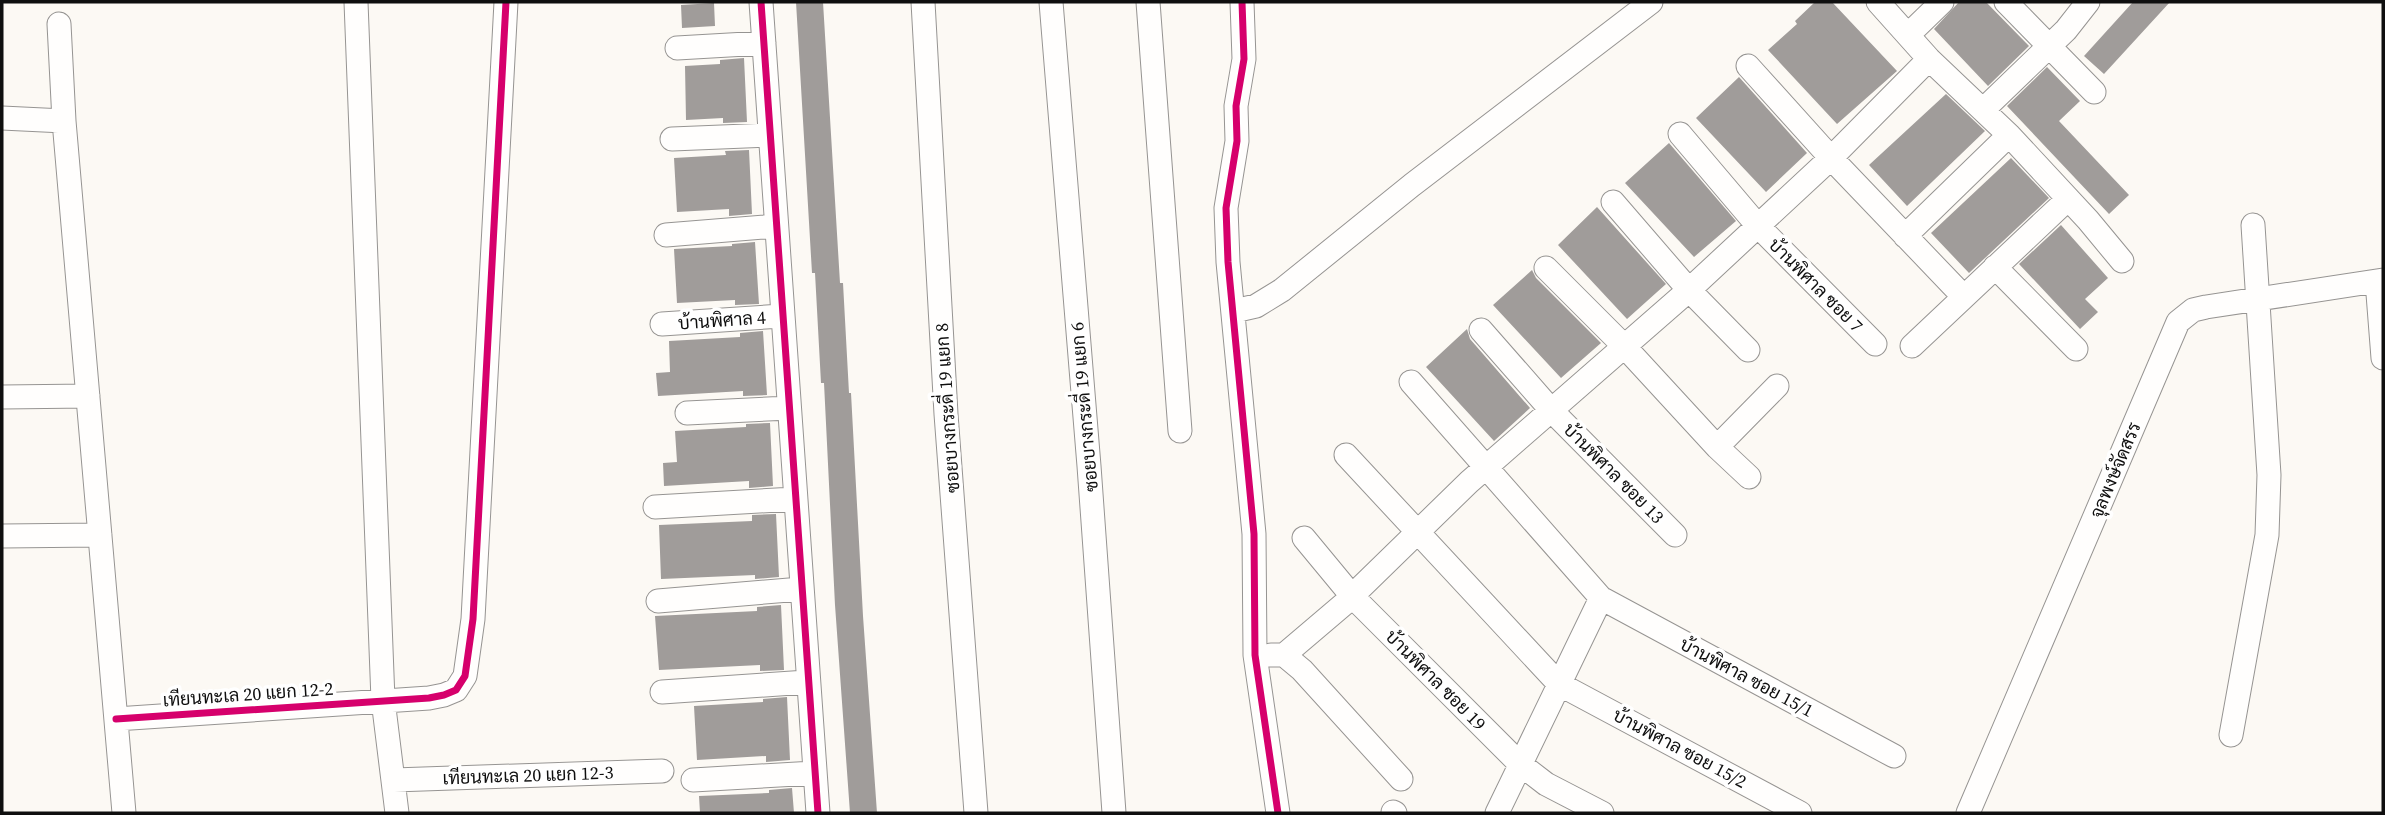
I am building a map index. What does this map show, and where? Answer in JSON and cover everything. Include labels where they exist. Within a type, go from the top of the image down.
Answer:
[{"type":"street","points":[[356,2],[383,700],[397,813]]},
{"type":"street","name":"เทียนทะเล 20 แยก 12-2","points":[[116,719],[444,695],[456,690],[465,676],[473,619],[479,536],[506,2]]},
{"type":"street","points":[[761,2],[818,813]]},
{"type":"street","name":"ซอยบางกระดี่ 19 แยก 8","points":[[923,2],[946,414],[976,813]]},
{"type":"street","name":"ซอยบางกระดี่ 19 แยก 6","points":[[1051,2],[1114,813]]},
{"type":"street","points":[[1148,2],[1180,431]]},
{"type":"street","points":[[1242,2],[1244,59],[1236,106],[1237,141],[1227,208],[1228,262],[1254,534],[1255,655],[1278,813]]},
{"type":"street","points":[[1234,311],[1256,306],[1282,290],[1412,185],[1651,2]]},
{"type":"street","points":[[1878,2],[1929,59],[2009,135],[2122,261]]},
{"type":"street","points":[[1909,34],[1942,2]]},
{"type":"street","points":[[2006,2],[2094,92]]},
{"type":"street","points":[[1984,109],[2049,46],[2088,2]]},
{"type":"street","points":[[58,24],[64,121],[124,813]]},
{"type":"street","points":[[677,48],[764,43]]},
{"type":"street","points":[[1284,655],[1348,600],[1485,468],[1689,290],[1830,158],[1929,59]]},
{"type":"street","points":[[1748,66],[1830,158],[1963,296]]},
{"type":"street","points":[[2,118],[64,121]]},
{"type":"street","name":"บ้านพิศาล ซอย 7","points":[[1680,134],[1758,226],[1875,344]]},
{"type":"street","points":[[672,139],[770,135]]},
{"type":"street","points":[[1905,236],[2009,135]]},
{"type":"street","points":[[1912,346],[2068,199]]},
{"type":"street","points":[[1613,202],[1689,290],[1748,350]]},
{"type":"street","points":[[2231,735],[2267,535],[2269,475],[2260,298],[2253,225]]},
{"type":"street","points":[[666,235],[776,226]]},
{"type":"street","points":[[1995,267],[2076,349]]},
{"type":"street","points":[[1546,268],[1749,477]]},
{"type":"street","points":[[2380,281],[2383,358]]},
{"type":"street","name":"จุลพงษ์จัดสรร","points":[[1968,813],[2178,322],[2193,310],[2380,281]]},
{"type":"street","name":"บ้านพิศาล 4","points":[[662,324],[782,316]]},
{"type":"street","name":"บ้านพิศาล ซอย 13","points":[[1481,330],[1552,411],[1675,535]]},
{"type":"street","name":"บ้านพิศาล ซอย 15/1","points":[[1411,382],[1601,598],[1894,756]]},
{"type":"street","points":[[1717,447],[1777,386]]},
{"type":"street","points":[[2,397],[88,396]]},
{"type":"street","points":[[687,414],[789,408]]},
{"type":"street","name":"บ้านพิศาล ซอย 15/2","points":[[1346,455],[1559,684],[1800,813]]},
{"type":"street","points":[[655,507],[795,499]]},
{"type":"street","points":[[2,536],[100,534]]},
{"type":"street","name":"บ้านพิศาล ซอย 19","points":[[1304,538],[1348,600],[1520,765],[1546,784],[1602,813]]},
{"type":"street","points":[[658,601],[801,589]]},
{"type":"street","points":[[1497,813],[1601,598]]},
{"type":"street","points":[[1255,655],[1284,655],[1302,670],[1401,779]]},
{"type":"street","points":[[662,692],[807,681]]},
{"type":"street","name":"เทียนทะเล 20 แยก 12-3","points":[[394,780],[662,771]]},
{"type":"street","points":[[693,780],[814,773]]},
{"type":"building","points":[[796,2],[823,2],[877,813],[850,813],[835,605],[824,383],[821,383],[815,273],[812,273]]},
{"type":"building","points":[[1815,2],[1832,2],[1897,71],[1837,124],[1768,50],[1797,24],[1795,21]]},
{"type":"building","points":[[1959,2],[1986,2],[2029,46],[1988,86],[1934,29]]},
{"type":"building","points":[[2133,2],[2170,2],[2104,74],[2084,56]]},
{"type":"building","points":[[714,3],[715,26],[682,28],[681,5]]},
{"type":"building","points":[[744,58],[747,122],[723,123],[723,118],[686,120],[685,66],[720,64],[720,60]]},
{"type":"building","points":[[2047,67],[2080,101],[2059,121],[2129,195],[2109,214],[2007,106]]},
{"type":"building","points":[[1739,77],[1807,153],[1766,192],[1696,118]]},
{"type":"building","points":[[1946,94],[1985,131],[1907,206],[1869,165]]},
{"type":"building","points":[[1669,143],[1736,221],[1694,257],[1625,183]]},
{"type":"building","points":[[749,150],[752,214],[729,216],[729,209],[677,212],[674,158],[726,155],[725,151]]},
{"type":"building","points":[[2011,158],[2049,198],[1969,273],[1931,233]]},
{"type":"building","points":[[1597,207],[1666,284],[1627,319],[1558,245]]},
{"type":"building","points":[[2061,225],[2108,278],[2085,299],[2098,312],[2080,329],[2019,264]]},
{"type":"building","points":[[755,242],[759,304],[735,305],[735,300],[677,303],[674,249]]},
{"type":"building","points":[[1532,270],[1536,278],[1601,343],[1561,378],[1493,305]]},
{"type":"building","points":[[1467,329],[1470,339],[1530,408],[1494,441],[1426,367]]},
{"type":"building","points":[[763,331],[767,395],[743,396],[743,391],[658,396],[656,373],[670,372],[669,341],[740,337],[740,333]]},
{"type":"building","points":[[770,423],[773,486],[749,488],[749,481],[664,486],[663,463],[677,462],[675,431]]},
{"type":"building","points":[[776,514],[779,577],[755,579],[755,575],[661,579],[659,525],[752,521],[752,515]]},
{"type":"building","points":[[781,605],[784,670],[760,671],[760,665],[659,670],[655,616],[757,611],[757,607]]},
{"type":"building","points":[[787,697],[790,760],[766,762],[766,756],[697,760],[694,706],[763,702],[763,699]]},
{"type":"building","points":[[792,788],[794,813],[700,813],[699,796],[769,793],[769,790]]},
{"type":"cycle path","points":[[116,719],[429,698],[456,690],[465,676],[473,619],[506,2]]},
{"type":"cycle path","points":[[761,2],[818,813]]},
{"type":"cycle path","points":[[1242,2],[1244,59],[1236,106],[1237,141],[1226,208],[1228,262],[1254,534],[1255,655],[1278,813]]}]
